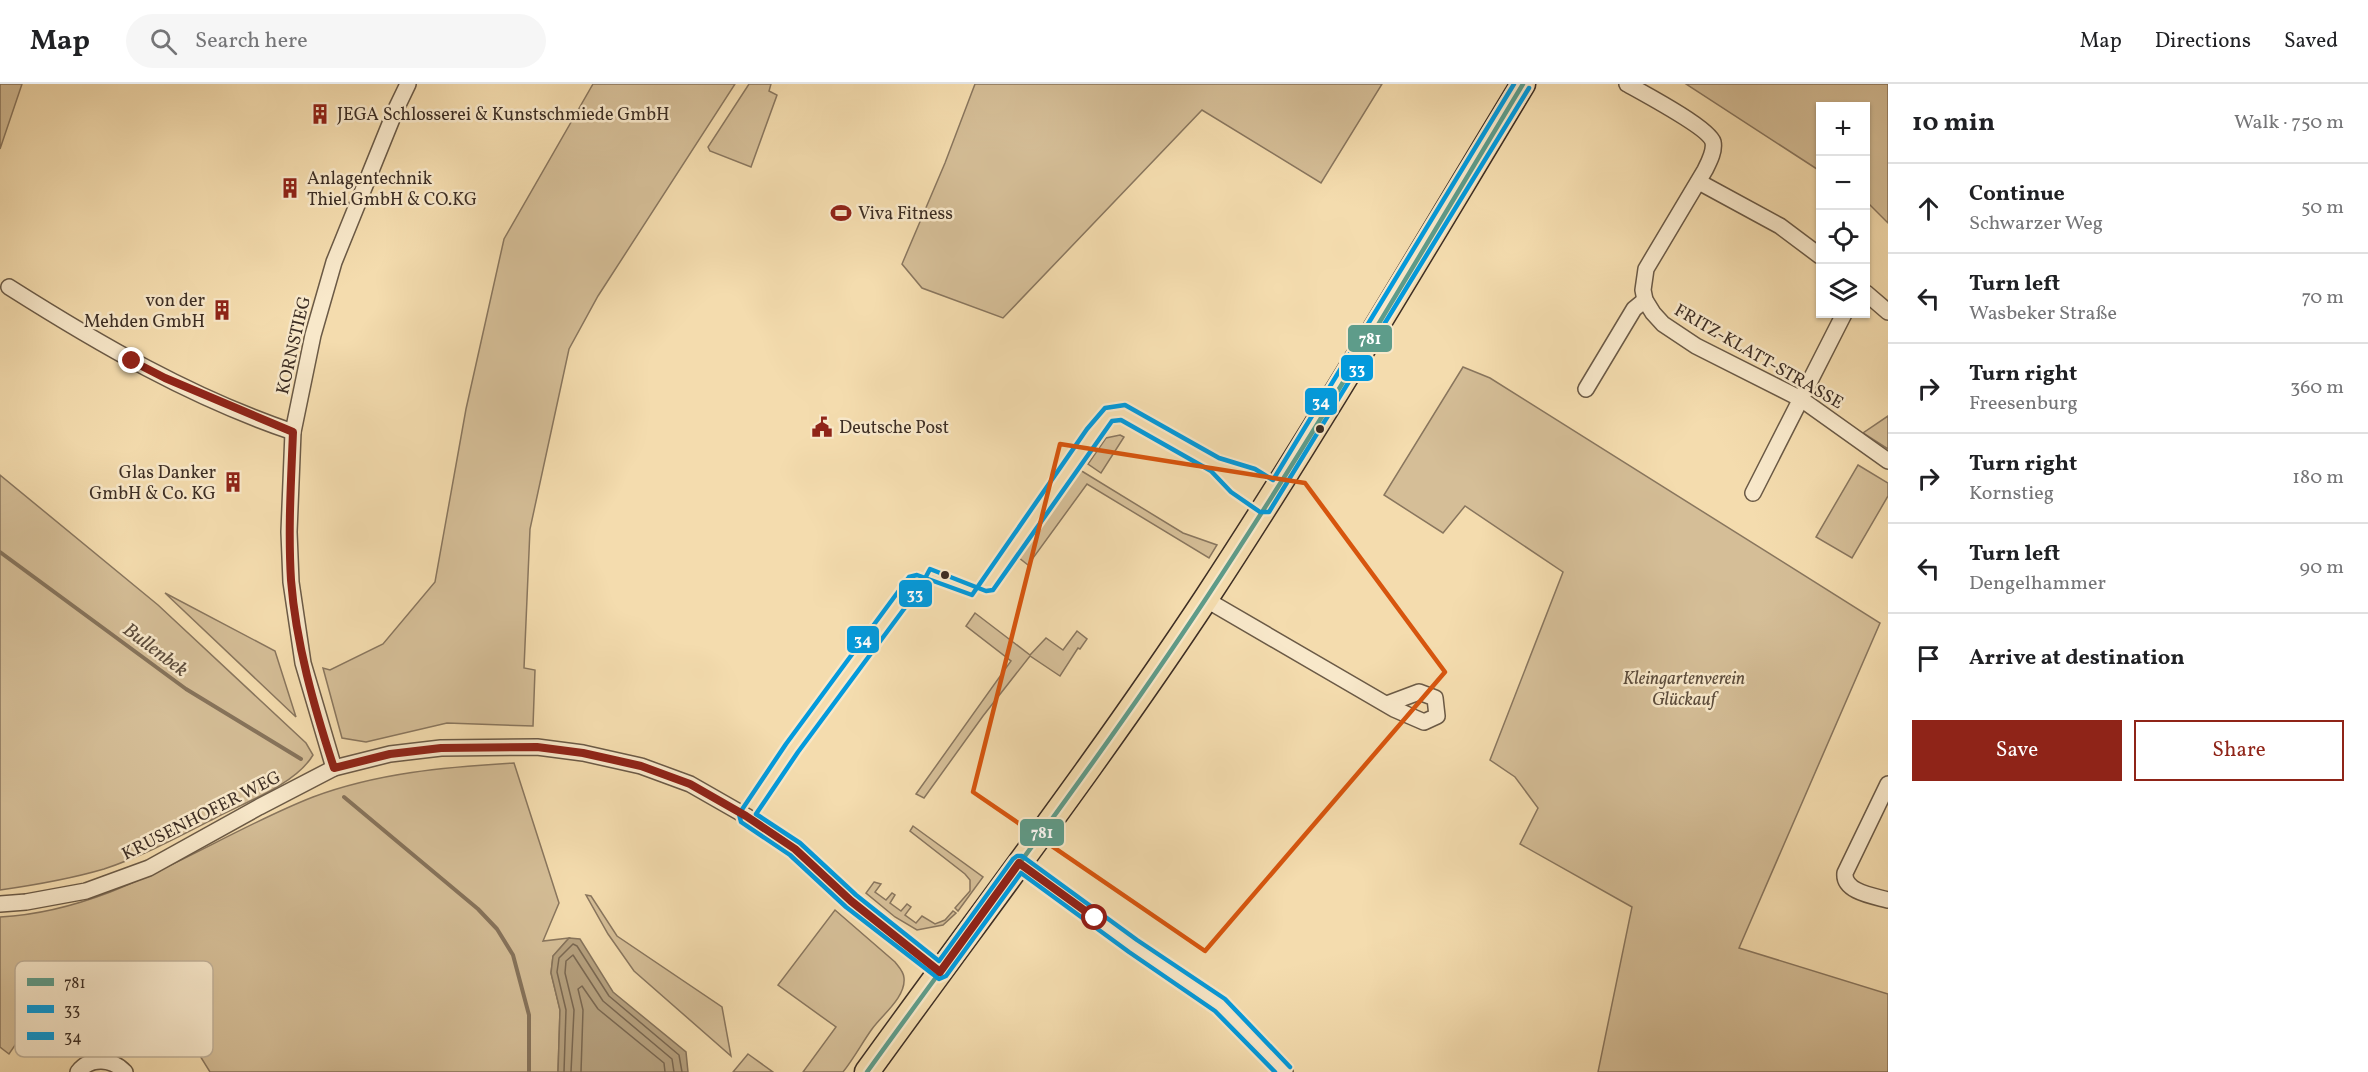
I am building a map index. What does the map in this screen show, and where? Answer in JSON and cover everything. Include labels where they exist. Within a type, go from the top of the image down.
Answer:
[{"type":"main road","points":[[867,1072],[1019,863],[1205,599],[1291,466],[1523,84]]},
{"type":"street","points":[[1586,389],[1634,309],[1645,300],[1643,279],[1646,269],[1699,182],[1713,148],[1709,135],[1627,84]]},
{"type":"street","name":"KORNSTIEG","points":[[334,768],[303,663],[291,582],[289,532],[293,432],[313,335],[334,262],[403,86]]},
{"type":"street","points":[[1699,182],[1780,226],[1816,252]]},
{"type":"street","points":[[9,287],[89,338],[165,378],[293,432]]},
{"type":"street","points":[[1870,296],[1888,312]]},
{"type":"street","name":"FRITZ-KLATT-STRASSE","points":[[1645,300],[1664,324],[1696,346],[1801,399],[1888,461]]},
{"type":"street","points":[[1754,493],[1842,318]]},
{"type":"street","points":[[1205,599],[1386,704]]},
{"type":"street","name":"KRUSENHOFER WEG","points":[[0,904],[26,902],[86,891],[149,868],[334,768],[390,754],[441,748],[537,747],[583,753],[641,766],[690,784],[746,816],[795,849],[851,901],[940,972]]},
{"type":"street","points":[[1888,784],[1845,873],[1845,879],[1847,884],[1855,889],[1888,900]]},
{"type":"street","points":[[1019,863],[1132,946],[1220,1005],[1286,1072]]},
{"type":"street","points":[[104,1057],[105,1061]]},
{"type":"street","points":[[78,1072],[89,1063],[105,1061],[125,1072]]},
{"type":"highlighted area","points":[[1060,444],[1305,483],[1445,672],[1205,951],[973,792]]},
{"type":"green space","points":[[0,84],[22,84],[0,149]]},
{"type":"green space","points":[[593,84],[735,84],[598,296],[569,349],[530,529],[524,668],[535,670],[533,726],[447,723],[366,742],[342,738],[323,668],[330,670],[383,644],[435,582],[466,409],[504,239]]},
{"type":"green space","points":[[749,84],[771,84],[769,91],[777,95],[751,167],[710,151],[708,147]]},
{"type":"green space","points":[[975,84],[1382,84],[1321,183],[1202,110],[1003,318],[922,288],[902,264],[945,163]]},
{"type":"green space","points":[[1686,84],[1888,84],[1888,223],[1870,205],[1870,102],[1816,102],[1816,168]]},
{"type":"green space","name":"Kleingartenverein Glückauf","points":[[1463,367],[1490,378],[1880,623],[1739,948],[1888,994],[1888,1072],[1598,1072],[1632,907],[1520,844],[1538,808],[1515,777],[1490,760],[1563,572],[1465,506],[1443,533],[1384,495]]},
{"type":"green space","points":[[1888,416],[1888,449],[1863,433]]},
{"type":"green space","points":[[1120,435],[1124,437],[1101,473],[1088,464],[1106,438]]},
{"type":"green space","points":[[1858,465],[1888,483],[1888,496],[1852,558],[1816,537]]},
{"type":"green space","points":[[1080,470],[1183,533],[1217,545],[1209,558],[1087,484],[1028,565],[1018,557]]},
{"type":"green space","points":[[0,475],[158,605],[306,743],[313,755],[305,765],[295,775],[270,791],[133,858],[78,876],[0,890]]},
{"type":"green space","points":[[165,593],[275,651],[296,717]]},
{"type":"green space","points":[[975,613],[1030,655],[1046,638],[1063,650],[1077,631],[1087,639],[1080,649],[1078,648],[1060,676],[1030,656],[924,798],[916,794],[1011,661],[966,626]]},
{"type":"green space","points":[[514,763],[559,903],[543,941],[569,938],[553,956],[551,973],[560,1010],[558,1072],[210,1072],[201,1057],[213,1057],[213,961],[15,961],[15,1045],[9,1054],[0,1047],[0,917],[42,912],[122,887],[274,814],[337,789],[412,772]]},
{"type":"green space","points":[[913,826],[983,877],[958,911],[955,908],[970,891],[970,880],[910,831]]},
{"type":"green space","points":[[874,882],[881,884],[875,892],[886,900],[892,893],[895,895],[890,903],[901,911],[907,904],[911,907],[905,915],[916,923],[922,916],[935,924],[945,920],[953,911],[956,913],[943,925],[917,930],[895,917],[866,893]]},
{"type":"green space","points":[[586,895],[591,896],[617,936],[722,1007],[731,1056],[634,971],[608,934]]},
{"type":"green space","points":[[835,910],[895,962],[903,974],[904,985],[897,999],[872,1029],[843,1072],[803,1072],[836,1027],[778,985]]},
{"type":"green space","points":[[748,1054],[773,1072],[733,1072]]},
{"type":"water","points":[[569,938],[580,939],[613,992],[686,1052],[688,1072],[558,1072],[560,1010],[551,973],[553,956]]},
{"type":"waterway","name":"Bullenbek","points":[[0,552],[186,689],[301,759]]},
{"type":"waterway","name":"Bullenbek","points":[[344,797],[478,909],[497,929],[513,955],[529,1015],[529,1072]]},
{"type":"transit line","name":"34","points":[[1275,1072],[1215,1011],[1021,873],[946,976],[939,979],[846,907],[790,855],[741,822],[739,814],[786,744],[909,577],[917,575],[972,595],[1087,429],[1105,408],[1125,405],[1219,458],[1255,469],[1273,480],[1514,84]]},
{"type":"transit line","name":"781","points":[[867,1072],[1082,777],[1207,597],[1407,278],[1523,84]]},
{"type":"transit line","name":"33","points":[[1290,1067],[1225,999],[1137,940],[1022,856],[1013,859],[939,961],[856,895],[800,843],[756,814],[798,752],[921,586],[930,569],[986,591],[993,590],[1112,421],[1121,420],[1211,471],[1231,492],[1260,512],[1269,512],[1529,88]]},
{"type":"place","name":"JEGA Schlosserei & Kunstschmiede GmbH","points":[[320,114]]},
{"type":"place","name":"Anlagentechnik Thiel GmbH & CO.KG","points":[[290,188]]},
{"type":"place","name":"Viva Fitness","points":[[841,213]]},
{"type":"place","name":"von der Mehden GmbH","points":[[222,310]]},
{"type":"place","name":"Deutsche Post","points":[[822,427]]},
{"type":"place","name":"Glas Danker GmbH & Co. KG","points":[[233,482]]},
{"type":"route","points":[[132,361],[165,378],[293,432],[289,532],[291,582],[303,663],[334,768],[390,754],[441,748],[537,747],[583,753],[641,766],[690,784],[746,816],[795,849],[851,901],[940,972],[1019,863],[1095,918]]}]
